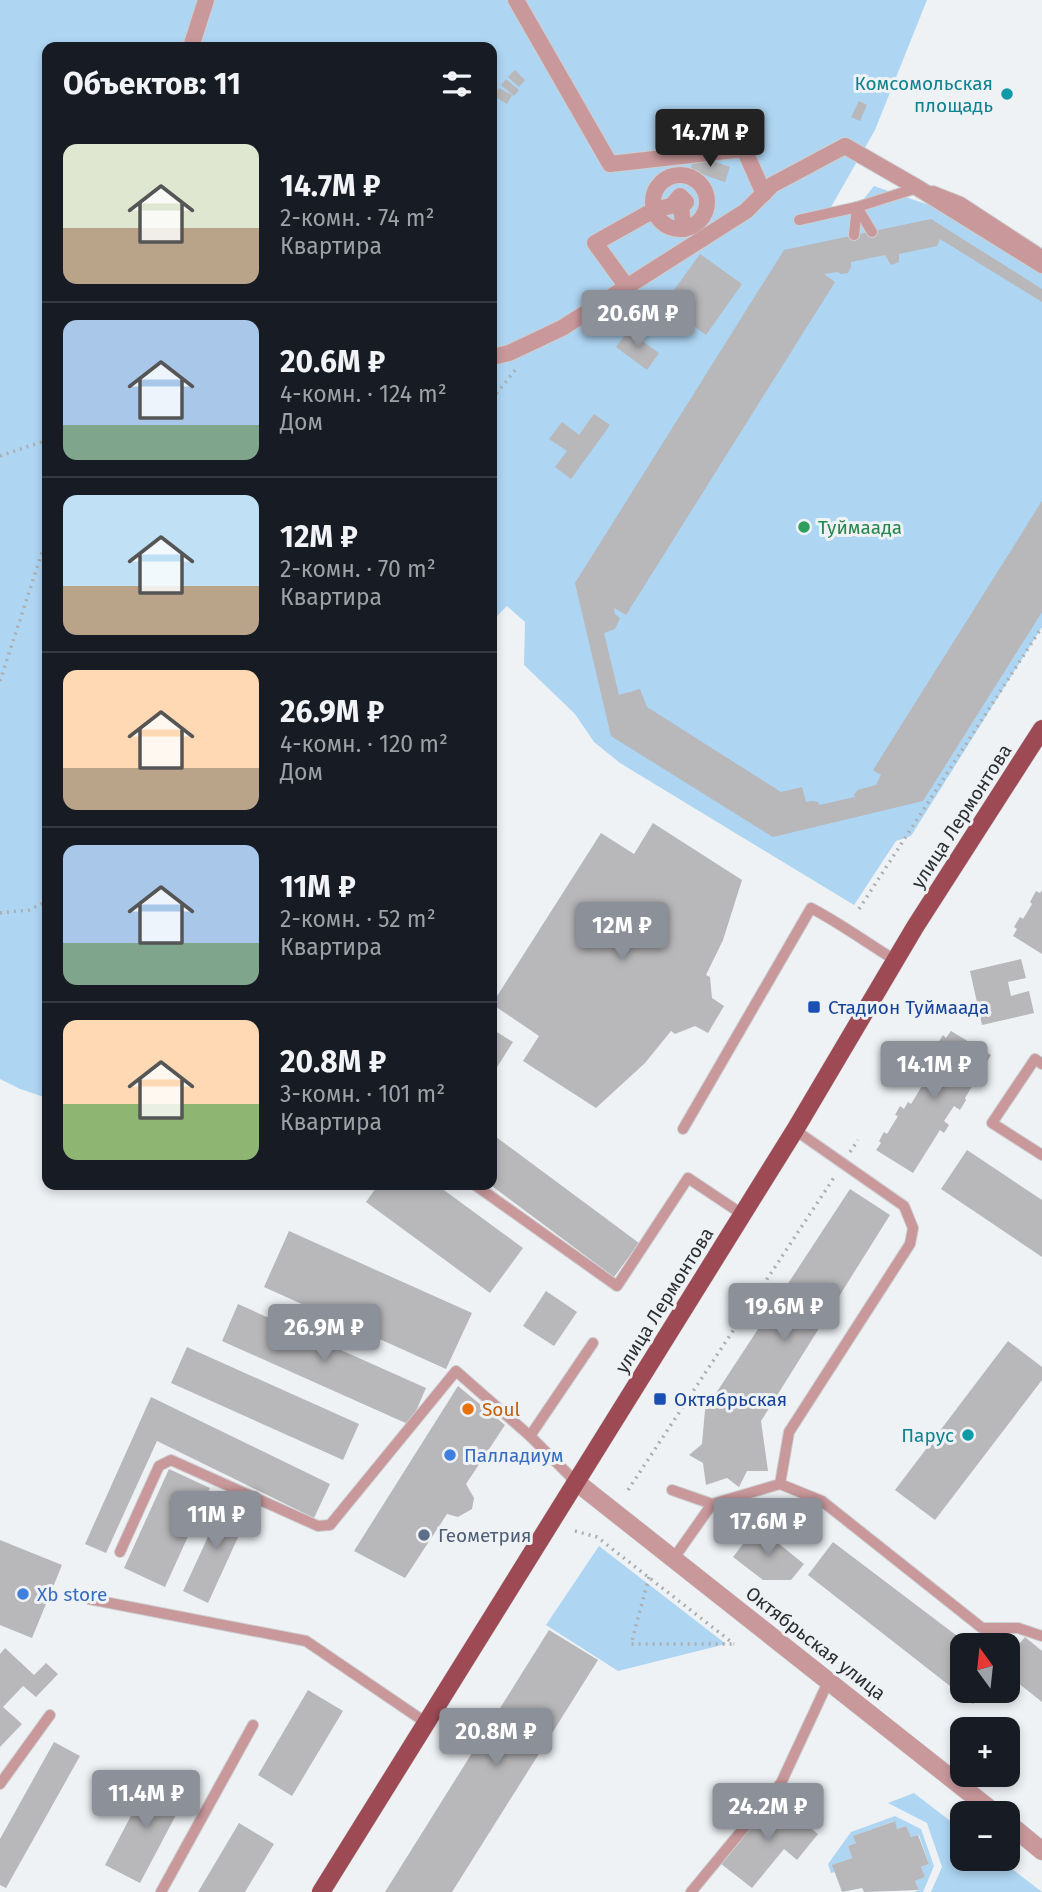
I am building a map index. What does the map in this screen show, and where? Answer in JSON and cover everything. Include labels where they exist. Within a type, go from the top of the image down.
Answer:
[{"type":"main road","name":"улица Лермонтова","points":[[321,1892],[794,1130],[895,960],[1042,729]]},
{"type":"street","points":[[193,42],[206,0]]},
{"type":"street","points":[[516,0],[610,164],[744,149],[764,194]]},
{"type":"street","points":[[497,357],[562,328],[739,216],[772,185],[845,146],[1042,265]]},
{"type":"street","points":[[671,175],[688,176],[697,180],[704,188],[706,208],[698,223],[684,229],[667,226],[654,210],[653,194],[661,182],[671,175]]},
{"type":"street","points":[[684,229],[680,202],[688,176]]},
{"type":"street","points":[[661,182],[680,202]]},
{"type":"street","points":[[627,287],[596,243],[654,210],[680,202],[739,216]]},
{"type":"street","name":"Октябрьская улица","points":[[575,1481],[980,1801]]},
{"type":"street","points":[[1020,1833],[1042,1851]]},
{"type":"lane","points":[[799,220],[857,207],[918,188],[961,202],[1042,255]]},
{"type":"lane","points":[[857,207],[863,234],[857,207]]},
{"type":"lane","points":[[683,1129],[811,908],[837,921],[895,960]]},
{"type":"lane","points":[[1042,1064],[1035,1059],[992,1123],[1042,1155]]},
{"type":"lane","points":[[780,1484],[789,1432],[910,1244],[913,1228],[904,1206],[794,1130]]},
{"type":"lane","points":[[482,1190],[617,1286],[688,1178],[742,1214]]},
{"type":"lane","points":[[530,1436],[593,1343]]},
{"type":"lane","points":[[120,1552],[159,1466],[170,1460],[318,1526],[330,1525],[456,1371],[530,1436],[575,1481]]},
{"type":"lane","points":[[672,1490],[712,1504],[780,1484],[822,1502],[982,1628],[1018,1628],[1042,1636]]},
{"type":"lane","points":[[674,1558],[712,1504]]},
{"type":"lane","points":[[89,1599],[306,1641],[425,1722]]},
{"type":"lane","points":[[691,1892],[781,1783],[829,1680]]},
{"type":"lane","points":[[0,1784],[50,1715]]},
{"type":"lane","points":[[161,1892],[253,1725]]},
{"type":"path","points":[[0,456],[42,442]]},
{"type":"path","points":[[0,681],[42,552]]},
{"type":"path","points":[[859,909],[1042,627]]},
{"type":"path","points":[[0,913],[29,910],[42,904]]},
{"type":"path","points":[[628,1490],[858,1140]]},
{"type":"path","points":[[575,1531],[597,1537],[649,1577],[734,1644],[631,1644],[649,1577]]},
{"type":"shaded area","points":[[0,0],[927,0],[875,130],[831,207],[862,201],[874,186],[949,212],[1042,270],[1042,627],[911,836],[896,841],[854,905],[620,763],[594,742],[575,714],[524,665],[525,622],[507,606],[497,616],[497,42],[42,42],[42,1096],[0,1079]]},
{"type":"shaded area","points":[[599,1546],[726,1644],[618,1671],[546,1625]]},
{"type":"shaded area","points":[[914,1793],[950,1821],[950,1871],[1015,1871],[1042,1892],[931,1892],[942,1867],[927,1823],[888,1803]]},
{"type":"shaded area","points":[[895,1816],[921,1829],[934,1866],[923,1892],[914,1892],[919,1890],[915,1881],[924,1877],[921,1867],[929,1864],[919,1835],[911,1837],[906,1826],[897,1829],[894,1821],[854,1836],[856,1843],[848,1846],[852,1858],[833,1865],[835,1872],[831,1873],[828,1864],[851,1832]]},
{"type":"building","points":[[515,70],[525,80],[519,87],[508,77]]},
{"type":"building","points":[[506,79],[519,90],[514,96],[501,85]]},
{"type":"building","points":[[499,88],[512,95],[507,104],[497,98]]},
{"type":"building","points":[[859,101],[867,105],[860,121],[851,117]]},
{"type":"building","points":[[688,132],[692,149],[663,154],[660,137]]},
{"type":"building","points":[[696,155],[730,167],[725,182],[690,170]]},
{"type":"building","points":[[931,219],[1042,289],[1042,302],[940,239],[937,246],[899,254],[899,262],[891,265],[885,255],[851,262],[848,273],[824,274],[835,282],[626,615],[614,608],[615,614],[620,618],[615,629],[604,633],[619,695],[640,689],[647,707],[781,792],[802,787],[806,802],[818,802],[819,805],[855,797],[854,794],[858,790],[876,785],[881,775],[873,770],[1042,501],[1042,612],[923,801],[773,837],[611,736],[575,583],[784,250]]},
{"type":"building","points":[[700,254],[742,284],[706,335],[664,304]]},
{"type":"building","points":[[628,331],[659,353],[647,370],[616,347]]},
{"type":"building","points":[[594,414],[610,425],[571,479],[555,467],[567,451],[549,439],[562,422],[579,435]]},
{"type":"building","points":[[653,823],[742,880],[723,940],[706,975],[710,977],[712,998],[724,1006],[708,1033],[695,1026],[675,1034],[671,1031],[645,1063],[596,1108],[523,1061],[539,1036],[497,1007],[497,996],[601,833],[634,854]]},
{"type":"building","points":[[1042,890],[1042,954],[1013,936],[1017,929],[1014,927],[1020,917],[1023,919],[1036,891],[1040,893]]},
{"type":"building","points":[[1021,959],[1026,978],[1008,982],[1011,996],[1029,991],[1034,1013],[982,1025],[970,971]]},
{"type":"building","points":[[951,1031],[991,1055],[960,1110],[954,1106],[944,1121],[949,1125],[944,1133],[940,1130],[913,1173],[876,1150],[884,1132],[887,1134],[898,1116],[895,1115],[900,1106],[904,1109],[908,1102],[911,1104],[922,1086],[919,1084],[923,1076],[919,1074],[927,1062],[930,1064],[943,1035],[946,1038]]},
{"type":"building","points":[[497,1032],[513,1042],[497,1067]]},
{"type":"building","points":[[497,1138],[639,1243],[614,1277],[497,1190]]},
{"type":"building","points":[[967,1150],[1042,1200],[1042,1257],[941,1189]]},
{"type":"building","points":[[850,1189],[890,1215],[761,1421],[768,1471],[747,1471],[739,1487],[727,1478],[706,1485],[703,1463],[689,1455],[702,1444],[705,1410]]},
{"type":"building","points":[[374,1190],[444,1190],[523,1248],[490,1293],[366,1202]]},
{"type":"building","points":[[289,1231],[472,1313],[446,1369],[264,1287]]},
{"type":"building","points":[[546,1291],[577,1312],[554,1346],[523,1326]]},
{"type":"building","points":[[238,1304],[426,1388],[410,1425],[222,1341]]},
{"type":"building","name":"Парус","points":[[1008,1341],[1042,1367],[1042,1380],[935,1520],[895,1490]]},
{"type":"building","points":[[187,1347],[359,1424],[343,1460],[171,1383]]},
{"type":"building","name":"Палладиум","points":[[458,1386],[505,1425],[466,1484],[474,1498],[472,1509],[458,1517],[447,1514],[405,1578],[354,1551]]},
{"type":"building","points":[[151,1397],[330,1484],[314,1518],[157,1441],[106,1553],[85,1544]]},
{"type":"building","points":[[169,1469],[210,1488],[165,1587],[124,1568]]},
{"type":"building","points":[[225,1500],[250,1511],[208,1603],[183,1591]]},
{"type":"building","points":[[757,1526],[804,1564],[791,1580],[763,1580],[733,1557]]},
{"type":"building","points":[[0,1540],[62,1565],[32,1638],[0,1625]]},
{"type":"building","points":[[833,1542],[953,1633],[950,1633],[950,1686],[808,1575]]},
{"type":"building","points":[[549,1630],[598,1660],[452,1892],[385,1892]]},
{"type":"building","points":[[1025,1637],[1042,1651],[1042,1702],[1020,1685],[1020,1643]]},
{"type":"building","points":[[5,1648],[34,1675],[46,1663],[58,1674],[36,1697],[23,1686],[3,1707],[22,1724],[0,1747],[0,1654]]},
{"type":"building","points":[[308,1690],[343,1711],[292,1796],[258,1775]]},
{"type":"building","points":[[54,1742],[80,1756],[6,1888],[0,1885],[0,1839]]},
{"type":"building","points":[[151,1778],[186,1796],[140,1883],[105,1865]]},
{"type":"building","points":[[773,1798],[818,1834],[797,1860],[784,1849],[752,1888],[720,1863]]},
{"type":"building","points":[[895,1821],[897,1829],[906,1826],[911,1837],[918,1835],[929,1864],[921,1867],[925,1877],[915,1881],[919,1890],[864,1892],[862,1888],[842,1892],[832,1865],[852,1858],[848,1846],[856,1843],[853,1836]]},
{"type":"building","points":[[239,1823],[274,1844],[245,1892],[198,1892]]},
{"type":"place","name":"Комсомольская площадь","points":[[1007,94]]},
{"type":"place","name":"Туймаада","points":[[804,527]]},
{"type":"place","name":"Стадион Туймаада","points":[[814,1007]]},
{"type":"place","name":"Октябрьская","points":[[660,1399]]},
{"type":"place","name":"Soul","points":[[468,1409]]},
{"type":"place","name":"Парус","points":[[968,1435]]},
{"type":"place","name":"Палладиум","points":[[450,1455]]},
{"type":"place","name":"Геометрия","points":[[424,1535]]},
{"type":"place","name":"Xb store","points":[[23,1594]]}]
